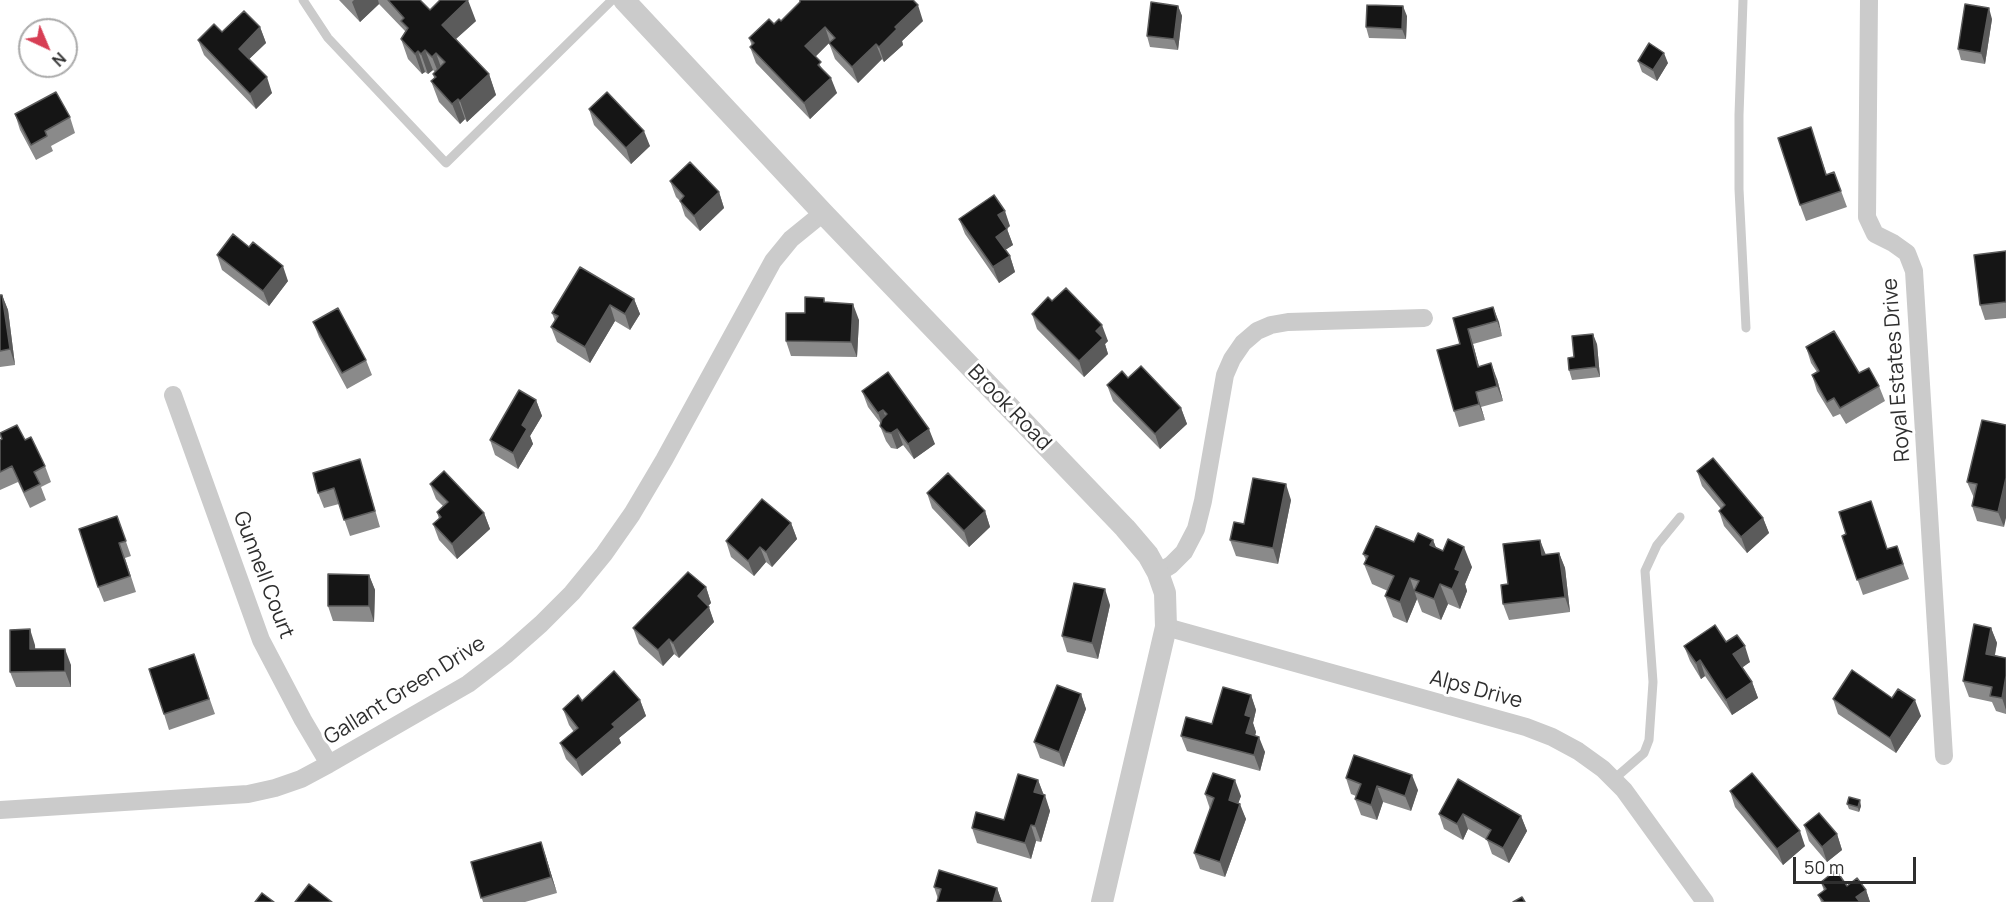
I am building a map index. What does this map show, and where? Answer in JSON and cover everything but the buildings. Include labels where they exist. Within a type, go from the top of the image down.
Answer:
[{"type":"street","name":"Brook Road","points":[[624,0],[823,213],[1125,528],[1148,555],[1158,573],[1165,593],[1166,627],[1102,902]]},
{"type":"street","name":"Royal Estates Drive","points":[[1869,0],[1867,217],[1875,234],[1906,253],[1914,271],[1944,756]]},
{"type":"street","name":"Gallant Green Drive","points":[[0,810],[248,794],[275,788],[301,779],[329,764],[468,684],[541,624],[572,593],[604,554],[632,514],[773,261],[791,239],[823,213]]},
{"type":"street","points":[[1158,573],[1184,552],[1196,529],[1225,375],[1232,358],[1243,343],[1257,331],[1287,322],[1424,318]]},
{"type":"street","name":"Gunnell Court","points":[[173,395],[261,640],[329,764]]},
{"type":"street","name":"Alps Drive","points":[[1166,627],[1526,727],[1552,737],[1578,751],[1614,779],[1637,804],[1705,902]]},
{"type":"lane","points":[[303,0],[328,38],[446,163],[612,0]]},
{"type":"lane","points":[[1743,0],[1739,189],[1746,328]]},
{"type":"lane","points":[[1614,779],[1644,753],[1649,740],[1653,682],[1646,571],[1657,545],[1680,517]]}]
